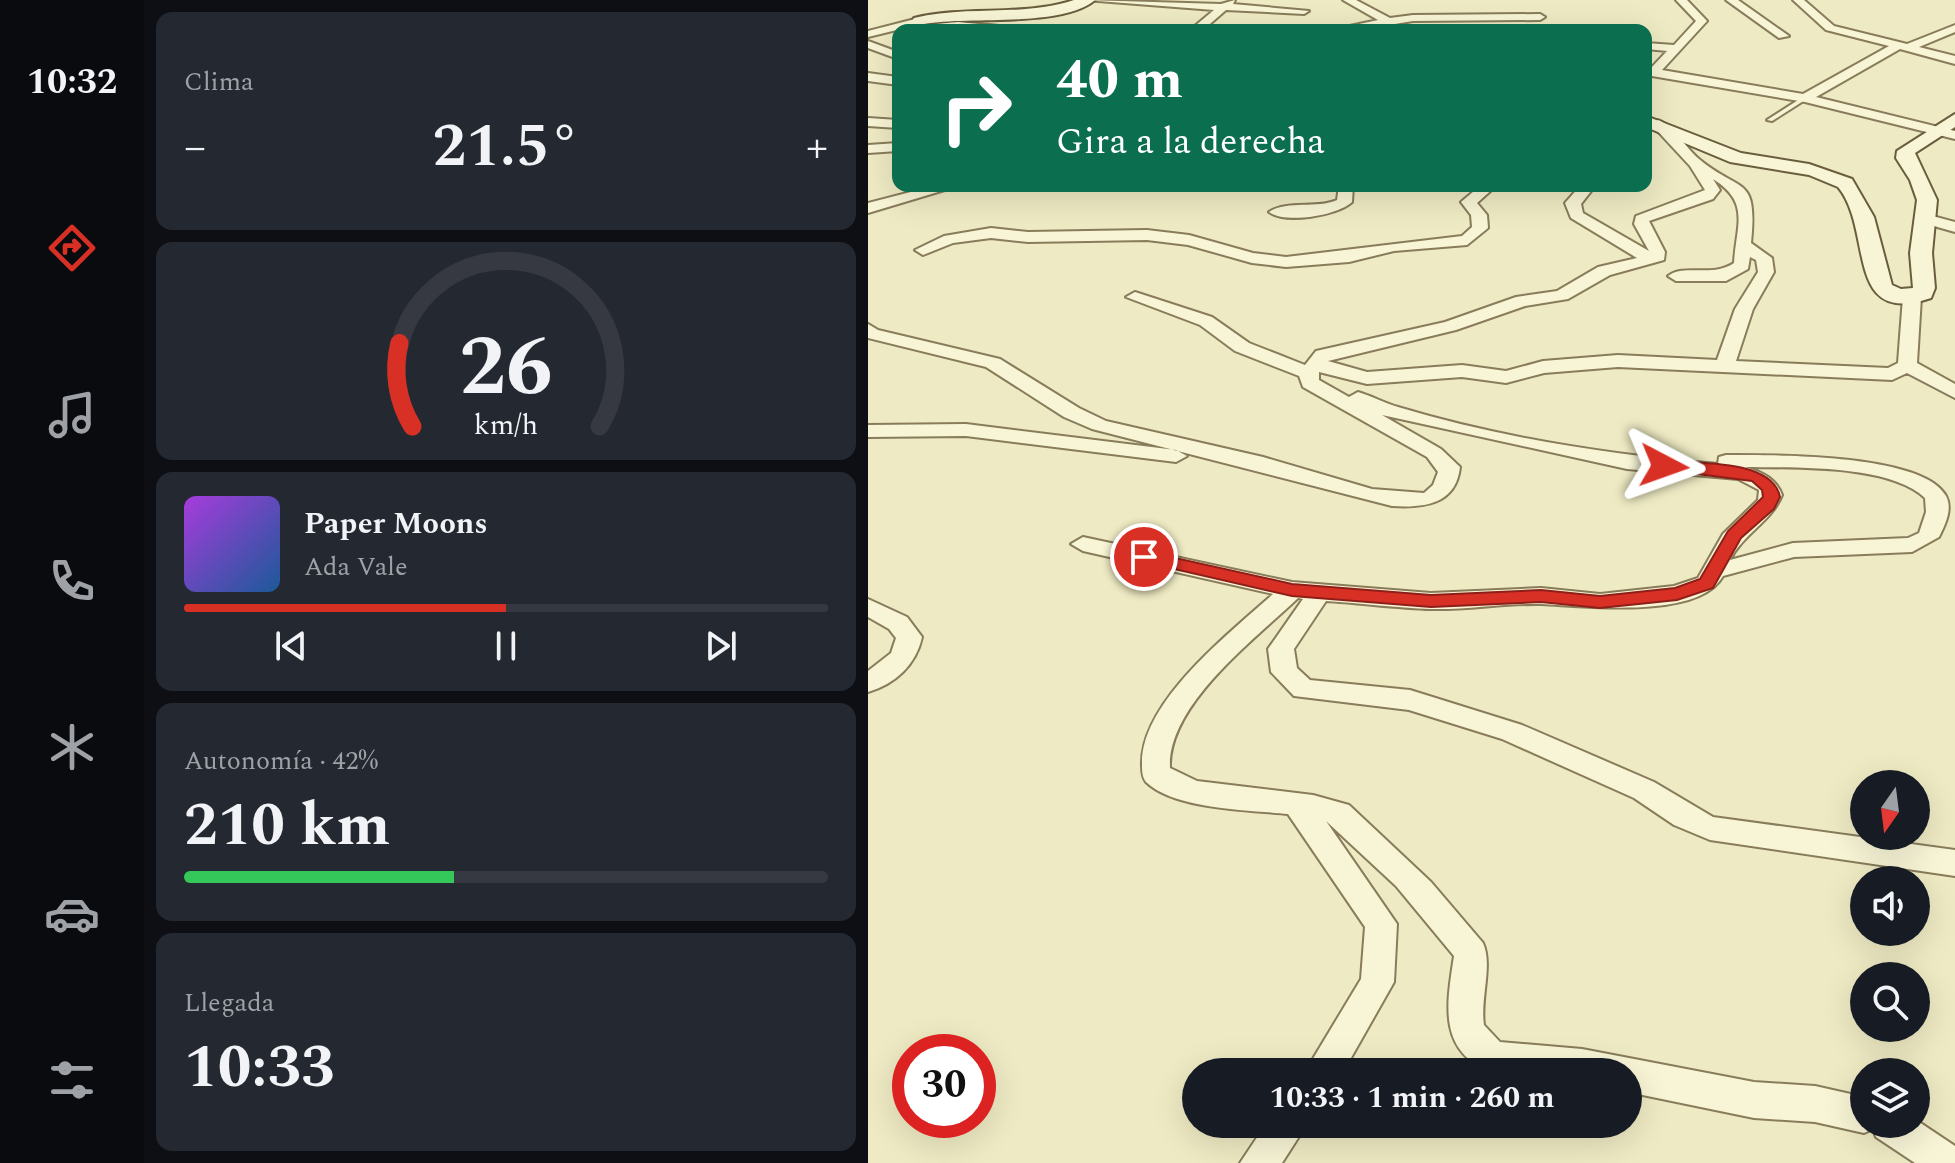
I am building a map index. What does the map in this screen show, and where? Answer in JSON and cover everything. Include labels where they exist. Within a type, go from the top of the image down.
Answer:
[{"type":"main road","points":[[923,24],[944,16],[1047,14],[1089,0]]},
{"type":"main road","points":[[1652,122],[1734,157],[1829,176],[1845,183],[1868,235],[1881,288],[1894,295],[1912,297],[1923,293],[1927,200],[1924,189],[1910,168],[1906,151],[1949,128]]},
{"type":"street","points":[[1089,0],[1229,3],[1304,11]]},
{"type":"street","points":[[1289,0],[1316,20]]},
{"type":"street","points":[[1348,0],[1387,21]]},
{"type":"street","points":[[1652,70],[1702,21],[1681,0]]},
{"type":"street","points":[[1731,0],[1783,36]]},
{"type":"street","points":[[1798,0],[1830,28],[1955,60]]},
{"type":"street","points":[[1203,24],[1229,3]]},
{"type":"street","points":[[1371,24],[1451,16],[1540,17]]},
{"type":"street","points":[[1805,98],[1903,47],[1955,28]]},
{"type":"street","points":[[868,34],[892,30]]},
{"type":"street","points":[[868,44],[892,54]]},
{"type":"street","points":[[1652,46],[1674,48]]},
{"type":"street","points":[[1652,72],[1805,98],[1949,128]]},
{"type":"street","points":[[868,77],[892,80]]},
{"type":"street","points":[[868,122],[892,124]]},
{"type":"street","points":[[1311,372],[1337,350],[1400,339],[1522,301],[1562,295],[1604,271],[1658,257],[1658,252],[1642,230],[1641,219],[1652,212],[1708,196],[1713,190],[1695,163],[1652,122]]},
{"type":"street","points":[[868,149],[892,147]]},
{"type":"street","points":[[1676,276],[1708,277],[1735,273],[1742,265],[1742,245],[1750,212],[1745,194],[1735,184],[1695,163]]},
{"type":"street","points":[[868,208],[928,192]]},
{"type":"street","points":[[1277,212],[1333,210],[1344,202],[1345,192]]},
{"type":"street","points":[[923,250],[942,241],[978,233],[1028,237],[1095,234],[1175,237],[1268,261],[1349,257],[1394,246],[1467,240],[1480,228],[1479,215],[1470,199],[1480,192]]},
{"type":"street","points":[[1583,192],[1573,203],[1576,215],[1631,245],[1650,260]]},
{"type":"street","points":[[1925,219],[1955,227]]},
{"type":"street","points":[[1724,367],[1744,309],[1766,272],[1764,258],[1742,245]]},
{"type":"street","points":[[1083,544],[1306,591],[1431,601],[1541,596],[1600,602],[1677,594],[1707,583],[1734,535],[1768,506],[1770,489],[1758,478],[1742,473],[1627,463],[1389,411],[1339,389],[1311,372],[1242,347],[1206,321],[1135,297]]},
{"type":"street","points":[[1907,365],[1912,297]]},
{"type":"street","points":[[869,332],[993,363],[1039,387],[1083,420],[1351,490],[1406,500],[1429,499],[1442,488],[1449,467],[1434,453],[1311,372]]},
{"type":"street","points":[[1311,372],[1335,372],[1367,378],[1462,371],[1506,377],[1543,367],[1589,362],[1678,362],[1724,367],[1892,374],[1907,365]]},
{"type":"street","points":[[1907,365],[1955,392]]},
{"type":"street","points":[[868,431],[966,430],[1161,456],[1223,456]]},
{"type":"street","points":[[1664,466],[1688,461],[1761,461],[1855,467],[1897,473],[1924,484],[1934,494],[1937,508],[1934,526],[1928,537],[1912,545],[1793,550],[1736,567],[1716,569]]},
{"type":"street","points":[[1306,591],[1209,668],[1171,717],[1156,746],[1156,774],[1171,784],[1197,793],[1337,812],[1444,915],[1471,953],[1466,997],[1468,1033],[1476,1045],[1500,1058]]},
{"type":"street","points":[[1306,591],[1281,649],[1284,672],[1303,689],[1410,700],[1512,732],[1644,790],[1684,817],[1710,828],[1955,863]]},
{"type":"street","points":[[868,607],[898,623],[909,637],[907,653],[896,666],[868,683]]},
{"type":"street","points":[[1299,806],[1381,924],[1377,982],[1331,1058]]},
{"type":"street","points":[[1642,1078],[1754,1100],[1815,1104],[1850,1112]]},
{"type":"street","points":[[1259,1163],[1278,1138]]},
{"type":"street","points":[[1910,1138],[1948,1163]]},
{"type":"lane","points":[[1770,120],[1805,98]]},
{"type":"route","points":[[1144,557],[1292,590],[1431,601],[1541,596],[1600,602],[1677,594],[1707,583],[1734,535],[1768,506],[1771,497],[1770,489],[1758,478],[1742,473],[1664,466]]}]
